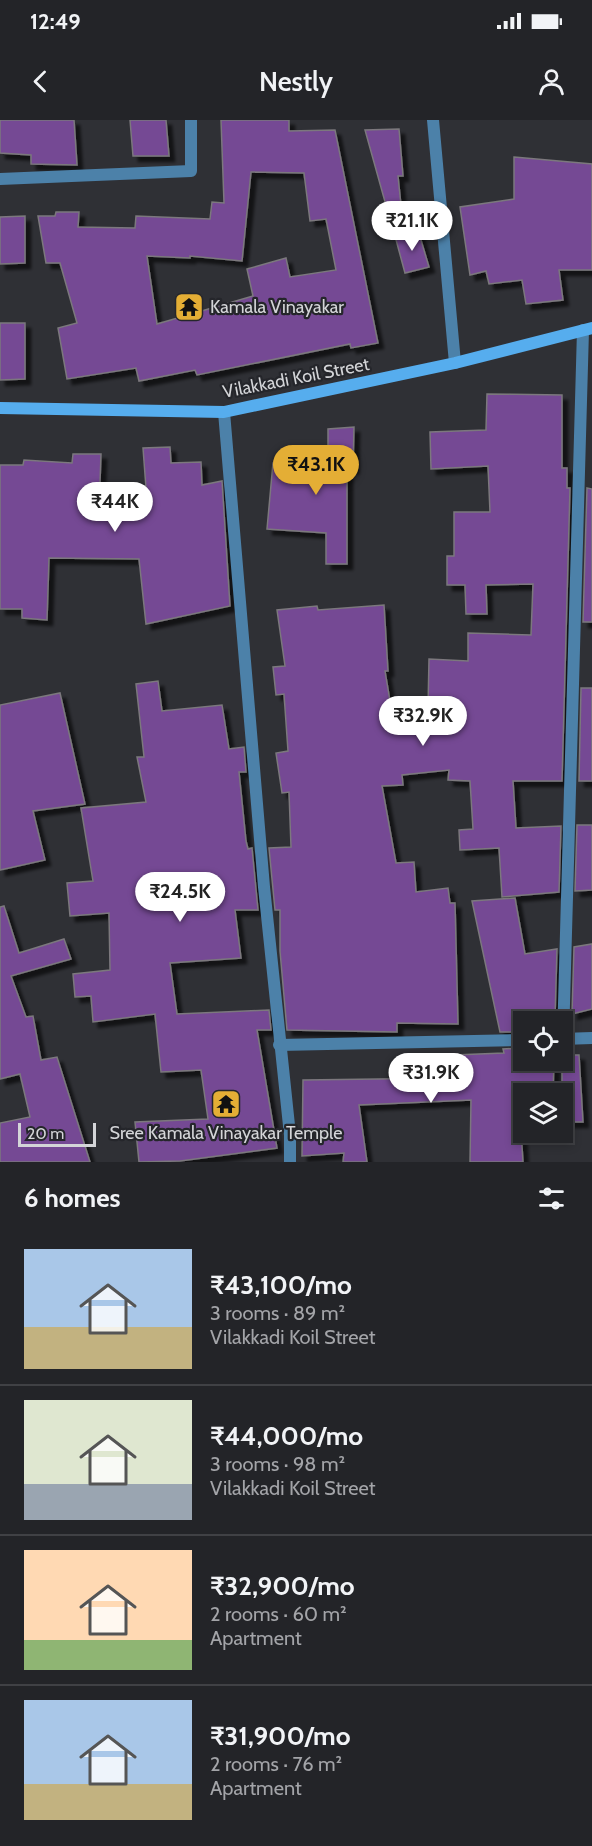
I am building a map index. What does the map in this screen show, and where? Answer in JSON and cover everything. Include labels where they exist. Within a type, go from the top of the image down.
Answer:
[{"type":"street","points":[[0,178],[191,171],[191,120]]},
{"type":"street","points":[[433,120],[455,363]]},
{"type":"street","points":[[564,1011],[588,329]]},
{"type":"street","name":"Vilakkadi Koil Street","points":[[0,408],[224,412],[455,363],[588,329]]},
{"type":"street","points":[[224,412],[279,1045],[290,1135],[290,1162]]},
{"type":"street","points":[[573,1039],[592,1038]]},
{"type":"street","points":[[279,1045],[513,1040]]},
{"type":"building","points":[[0,120],[74,120],[77,165],[31,164],[31,155],[0,153]]},
{"type":"building","points":[[130,120],[166,120],[169,156],[133,156]]},
{"type":"building","points":[[221,120],[289,120],[289,131],[335,130],[378,343],[351,348],[350,344],[197,375],[195,370],[139,381],[136,368],[67,379],[58,328],[77,323],[60,263],[46,263],[38,216],[55,216],[56,212],[79,212],[78,227],[135,228],[136,216],[210,219],[212,202],[224,203]],"holes":[[[251,172],[304,173],[310,221],[326,219],[336,270],[290,277],[286,258],[247,269],[253,296],[157,324],[147,256],[190,258],[190,256],[242,261]]]},
{"type":"building","points":[[399,129],[403,176],[398,176],[403,225],[392,227],[365,130]]},
{"type":"building","points":[[514,157],[592,164],[592,270],[559,270],[563,300],[526,304],[522,280],[489,284],[486,271],[470,275],[460,207],[514,199]]},
{"type":"building","points":[[25,216],[25,263],[0,264],[0,217]]},
{"type":"building","points":[[418,230],[429,267],[405,273],[395,236]]},
{"type":"building","points":[[0,323],[25,323],[25,379],[0,380]]},
{"type":"building","points":[[487,394],[562,395],[562,468],[567,468],[567,488],[570,488],[562,781],[513,781],[516,828],[561,826],[559,892],[502,897],[499,848],[460,850],[459,830],[473,829],[470,781],[448,780],[449,770],[402,775],[403,785],[382,786],[396,863],[414,862],[416,892],[448,888],[450,903],[455,903],[458,1024],[397,1023],[397,1032],[287,1030],[280,951],[280,910],[275,910],[269,848],[291,847],[289,792],[282,793],[276,753],[288,751],[284,694],[276,695],[273,667],[285,666],[277,610],[317,606],[318,610],[384,605],[388,671],[385,671],[392,713],[428,707],[429,659],[468,661],[468,633],[531,635],[533,584],[486,585],[487,614],[466,614],[465,585],[447,585],[447,556],[454,556],[454,512],[490,512],[488,466],[431,469],[430,432],[486,430]]},
{"type":"building","points":[[354,427],[353,468],[347,468],[347,564],[326,564],[326,533],[267,529],[273,463],[328,467],[328,429]]},
{"type":"building","points":[[170,447],[171,463],[201,462],[202,485],[222,481],[230,606],[146,624],[139,559],[49,558],[47,620],[22,618],[22,609],[0,609],[0,465],[23,465],[24,460],[72,463],[73,454],[101,454],[99,509],[147,501],[143,448]]},
{"type":"building","points":[[587,488],[592,489],[592,622],[583,622]]},
{"type":"building","points":[[158,681],[162,711],[222,705],[229,749],[244,747],[246,772],[239,772],[246,841],[248,849],[252,848],[258,910],[235,910],[241,958],[170,963],[177,1014],[269,1010],[271,1030],[257,1030],[277,1148],[180,1161],[139,1162],[135,1122],[208,1119],[201,1070],[161,1072],[155,1014],[93,1022],[91,996],[75,997],[73,974],[110,970],[109,913],[70,916],[67,883],[93,881],[81,808],[146,802],[137,757],[144,757],[136,684]]},
{"type":"building","points":[[581,688],[592,688],[592,781],[579,781]]},
{"type":"building","points":[[60,693],[85,804],[33,811],[45,860],[0,870],[0,705]]},
{"type":"building","points":[[577,825],[592,825],[592,890],[575,891]]},
{"type":"building","points":[[515,898],[525,954],[557,949],[555,1011],[513,1011],[513,1032],[500,1032],[472,901]]},
{"type":"building","points":[[4,906],[19,953],[64,939],[71,959],[11,976],[26,1017],[33,1016],[41,1060],[57,1057],[90,1162],[0,1162],[0,1123],[30,1117],[20,1074],[0,1079],[0,907]]},
{"type":"building","points":[[592,944],[592,1009],[573,1014],[572,1011],[574,947]]},
{"type":"building","points":[[503,1049],[513,1049],[513,1071],[554,1071],[553,1083],[513,1083],[513,1143],[522,1143],[523,1162],[470,1162],[471,1100],[359,1105],[367,1162],[343,1162],[344,1153],[302,1156],[303,1080],[455,1078],[454,1055],[504,1053]]},
{"type":"building","points":[[573,1055],[579,1055],[583,1122],[573,1122],[573,1083],[562,1083],[562,1071],[573,1071]]},
{"type":"place","name":"Kamala Vinayakar","points":[[189,307]]},
{"type":"place","name":"Sree Kamala Vinayakar Temple","points":[[226,1104]]}]
